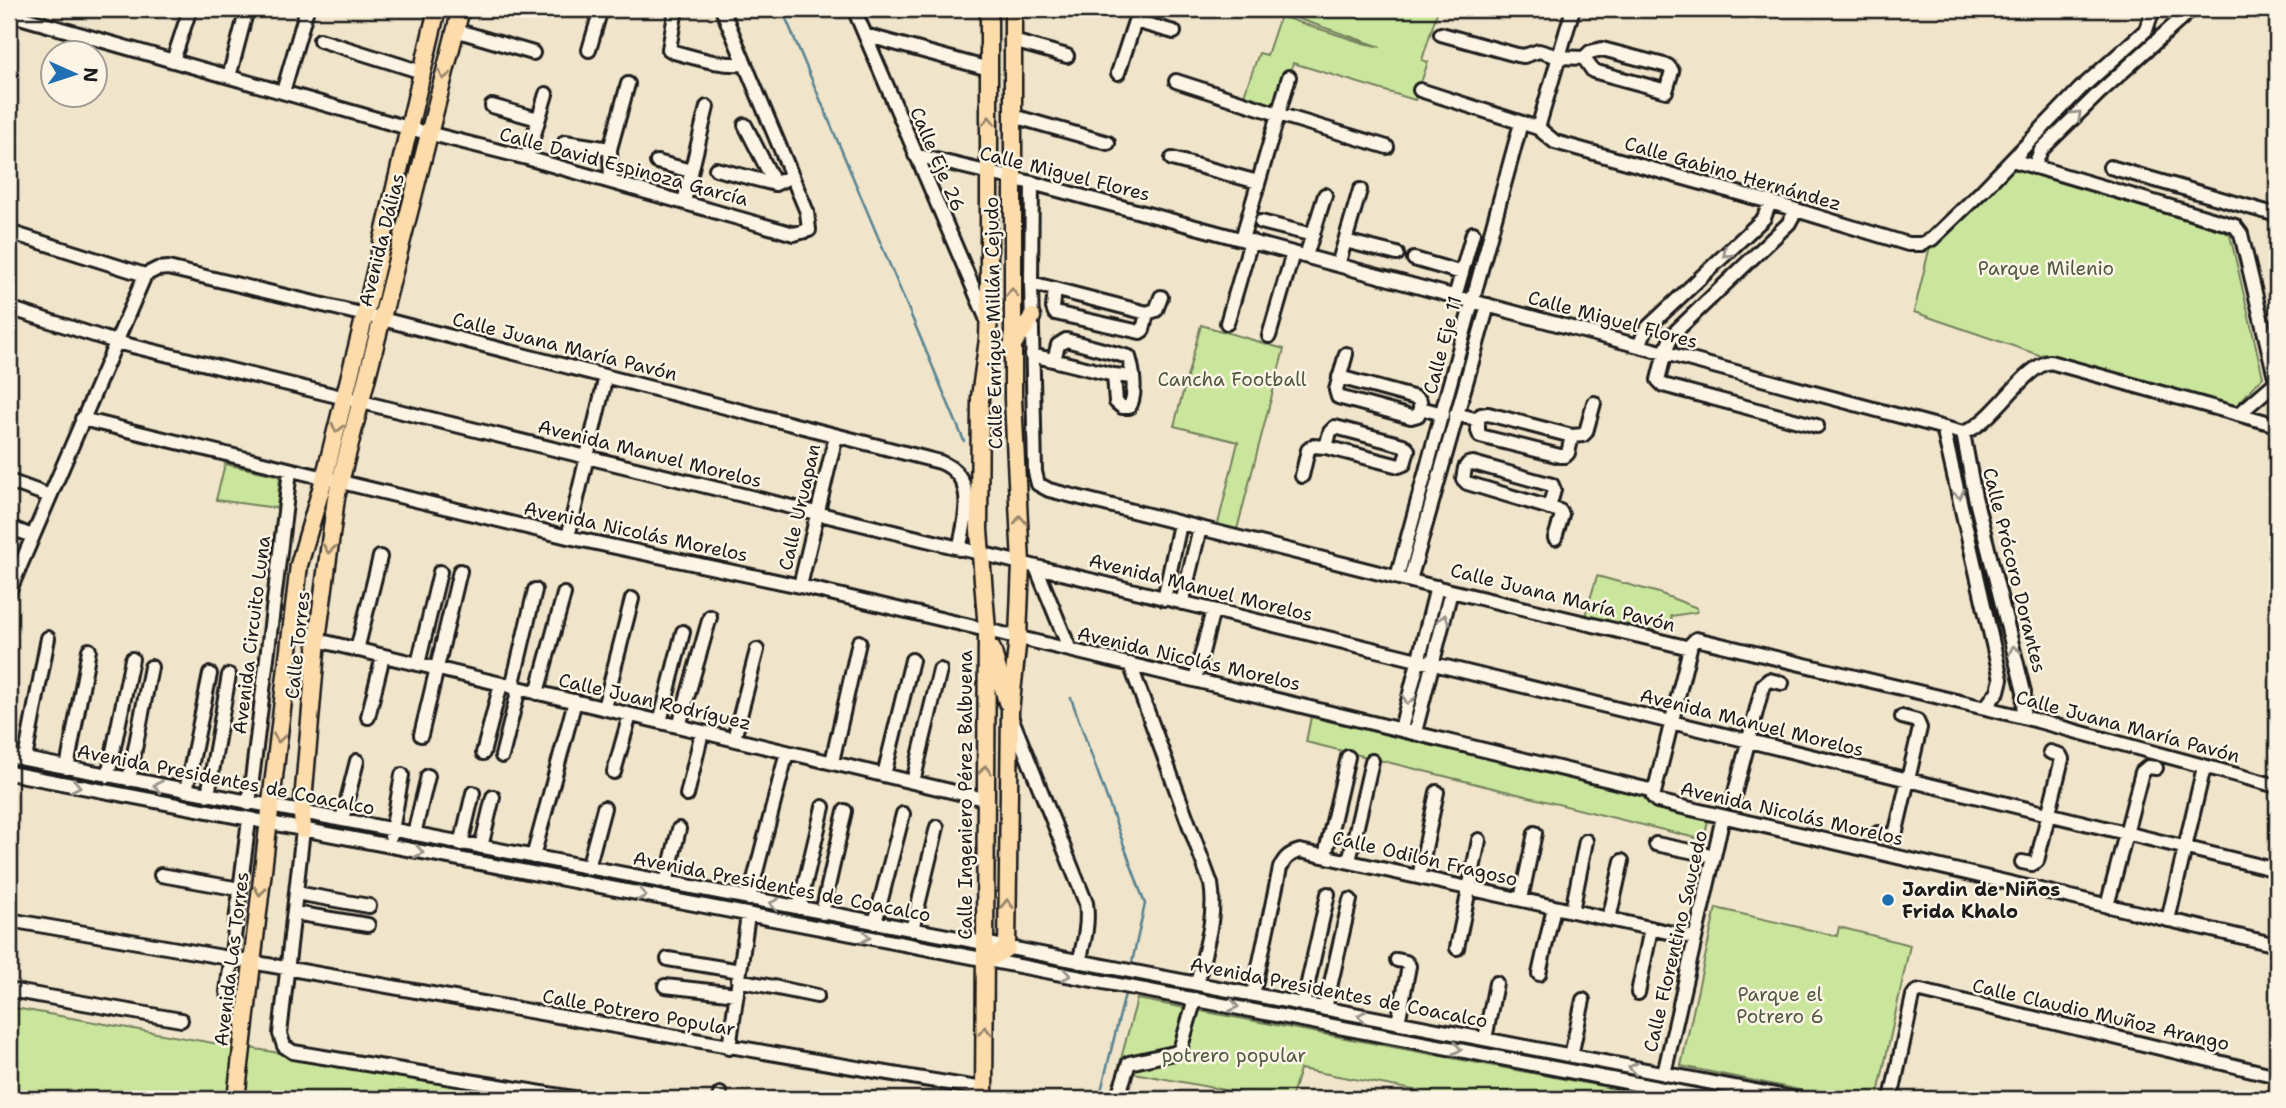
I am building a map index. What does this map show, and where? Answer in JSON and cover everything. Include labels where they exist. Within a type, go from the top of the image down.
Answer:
[{"type":"main road","name":"Calle Enrique Millán Cejudo","points":[[987,630],[980,554],[980,397],[989,323],[989,9]]},
{"type":"main road","name":"Calle Enrique Millán Cejudo","points":[[1013,9],[1012,346],[1015,457],[1021,530],[1028,565],[1018,637]]},
{"type":"main road","points":[[436,12],[458,20]]},
{"type":"main road","name":"Avenida Dálias","points":[[306,540],[345,398],[436,12]]},
{"type":"main road","name":"Avenida Dálias","points":[[339,490],[458,20]]},
{"type":"main road","points":[[1012,346],[1032,317]]},
{"type":"main road","points":[[306,540],[339,490]]},
{"type":"main road","name":"Calle Torres","points":[[303,830],[302,813],[317,640],[339,490]]},
{"type":"main road","name":"Avenida Las Torres","points":[[236,1099],[299,565],[306,540]]},
{"type":"main road","points":[[987,630],[1010,711]]},
{"type":"main road","name":"Calle Ingeniero Pérez Balbuena","points":[[987,630],[984,799],[986,952],[1007,948]]},
{"type":"main road","points":[[1007,948],[1010,711],[1018,637]]},
{"type":"main road","points":[[984,1094],[986,952]]},
{"type":"street","points":[[173,61],[190,9]]},
{"type":"street","points":[[229,77],[247,9]]},
{"type":"street","points":[[284,92],[307,9]]},
{"type":"street","points":[[589,50],[601,9]]},
{"type":"street","points":[[676,9],[669,49],[718,63],[745,64]]},
{"type":"street","points":[[716,169],[775,184],[792,176],[722,9]]},
{"type":"street","name":"Calle Eje 26","points":[[854,9],[989,323]]},
{"type":"street","points":[[1538,128],[1573,9]]},
{"type":"street","points":[[2153,9],[2146,30],[2080,89],[2012,160],[2231,224],[2239,231],[2277,384],[2239,414]]},
{"type":"street","points":[[2034,167],[2041,150],[2192,9]]},
{"type":"street","points":[[9,14],[408,128]]},
{"type":"street","points":[[1118,73],[1137,15],[1174,32]]},
{"type":"street","points":[[458,20],[533,53]]},
{"type":"street","points":[[1441,34],[1517,55],[1539,51],[1559,57],[1584,58],[1590,52],[1602,49],[1668,66],[1672,71],[1668,87],[1663,90],[1593,71],[1584,58]]},
{"type":"street","points":[[865,35],[989,69]]},
{"type":"street","points":[[320,40],[422,72]]},
{"type":"street","points":[[1013,41],[1067,56]]},
{"type":"street","points":[[1227,323],[1258,183],[1289,78]]},
{"type":"street","points":[[1176,81],[1387,147]]},
{"type":"street","points":[[611,182],[610,149],[628,84]]},
{"type":"street","name":"Calle Gabino Hernández","points":[[1420,90],[1538,128],[1555,142],[1908,244],[1922,244],[1932,239],[2012,160]]},
{"type":"street","points":[[527,158],[546,94]]},
{"type":"street","points":[[492,106],[538,118]]},
{"type":"street","points":[[684,202],[707,107]]},
{"type":"street","points":[[1013,116],[1108,144]]},
{"type":"street","name":"Calle Eje 11","points":[[1403,579],[1428,467],[1449,414],[1474,302],[1521,123]]},
{"type":"street","points":[[746,125],[775,184]]},
{"type":"street","name":"Calle David Espinoza García","points":[[408,128],[527,158],[794,234],[808,230],[810,222],[792,176]]},
{"type":"street","points":[[565,142],[610,149]]},
{"type":"street","name":"Calle Miguel Flores","points":[[915,155],[1032,183],[1962,433]]},
{"type":"street","points":[[1172,159],[1258,183]]},
{"type":"street","points":[[657,162],[691,171]]},
{"type":"street","points":[[2110,167],[2277,215]]},
{"type":"street","points":[[1032,183],[1032,355],[1132,377]]},
{"type":"street","points":[[1338,265],[1360,190]]},
{"type":"street","points":[[2186,210],[2191,191]]},
{"type":"street","points":[[1306,256],[1325,195]]},
{"type":"street","points":[[1639,346],[1646,329],[1763,218],[1770,202]]},
{"type":"street","points":[[1796,210],[1789,223],[1674,334],[1665,352],[1658,380],[1663,386],[1817,426]]},
{"type":"street","points":[[1261,222],[1313,235]]},
{"type":"street","name":"Calle Juana María Pavón","points":[[9,232],[151,272],[168,268],[382,319],[940,462],[952,467],[965,489],[967,504],[959,549]]},
{"type":"street","points":[[1455,297],[1473,233]]},
{"type":"street","points":[[1345,241],[1397,254]]},
{"type":"street","points":[[1269,336],[1293,253]]},
{"type":"street","points":[[1414,259],[1462,272]]},
{"type":"street","points":[[9,592],[116,342],[151,272]]},
{"type":"street","points":[[1031,283],[1147,313],[1157,309],[1161,297]]},
{"type":"street","points":[[1055,289],[1055,313],[1140,331],[1143,330],[1147,313]]},
{"type":"street","points":[[1403,579],[1442,466],[1449,414],[1488,305]]},
{"type":"street","name":"Avenida Manuel Morelos","points":[[9,308],[116,342],[2277,870]]},
{"type":"street","points":[[1054,360],[1058,345],[1066,340],[1129,357],[1132,405],[1122,407],[1116,402],[1114,375]]},
{"type":"street","points":[[1339,376],[1416,398],[1420,401],[1418,415],[1410,417],[1341,398],[1336,393],[1339,376],[1346,354]]},
{"type":"street","name":"Calle Juana María Pavón","points":[[1032,355],[1035,472],[1038,484],[1049,489],[1180,524],[1690,648],[1692,641],[1699,639],[2023,717],[2277,786]]},
{"type":"street","points":[[1962,433],[1970,430],[1992,412],[2035,368],[2050,362],[2277,425]]},
{"type":"street","points":[[568,537],[606,376]]},
{"type":"street","points":[[1572,436],[1568,453],[1560,456],[1480,436],[1478,420],[1481,415],[1488,414],[1572,436],[1583,435],[1594,403]]},
{"type":"street","points":[[1420,408],[1478,420]]},
{"type":"street","name":"Avenida Nicolás Morelos","points":[[82,419],[324,479],[339,490],[800,586],[1018,637],[1654,791],[1653,797],[1657,801],[2277,945]]},
{"type":"street","points":[[1302,476],[1310,448],[1316,446],[1397,466],[1402,466],[1408,450],[1402,444],[1338,427],[1331,429],[1326,447]]},
{"type":"street","name":"Calle Prócoro Dorantes","points":[[1944,428],[2001,680],[1998,691],[1985,708]]},
{"type":"street","name":"Calle Prócoro Dorantes","points":[[1962,433],[1975,497],[2022,683],[2023,717]]},
{"type":"street","name":"Calle Uruapan","points":[[800,586],[836,436]]},
{"type":"street","points":[[1405,461],[1428,467]]},
{"type":"street","points":[[1549,508],[1554,490],[1552,485],[1473,463],[1466,466],[1464,479],[1467,483],[1562,513],[1555,538]]},
{"type":"street","points":[[1442,466],[1464,472]]},
{"type":"street","name":"Avenida Circuito Luna","points":[[249,804],[290,471]]},
{"type":"street","points":[[9,481],[50,496]]},
{"type":"street","points":[[1164,598],[1180,524]]},
{"type":"street","points":[[9,527],[32,536]]},
{"type":"street","points":[[1182,603],[1200,528]]},
{"type":"street","points":[[357,650],[380,557]]},
{"type":"street","points":[[1028,565],[1070,650]]},
{"type":"street","points":[[421,735],[460,571]]},
{"type":"street","points":[[418,664],[440,572]]},
{"type":"street","points":[[1401,729],[1437,587]]},
{"type":"street","points":[[502,756],[511,686],[535,590]]},
{"type":"street","points":[[1415,732],[1451,591]]},
{"type":"street","points":[[537,692],[564,594]]},
{"type":"street","points":[[604,708],[632,599]]},
{"type":"street","points":[[1195,680],[1213,610]]},
{"type":"street","points":[[679,726],[710,617]]},
{"type":"street","points":[[660,722],[683,632]]},
{"type":"street","points":[[25,759],[48,638]]},
{"type":"street","name":"Calle Juan Rodríguez","points":[[317,640],[984,799]]},
{"type":"street","points":[[832,762],[859,642]]},
{"type":"street","points":[[1654,791],[1690,648]]},
{"type":"street","points":[[67,768],[89,650]]},
{"type":"street","points":[[734,739],[757,650]]},
{"type":"street","points":[[368,717],[383,656]]},
{"type":"street","points":[[108,776],[132,659]]},
{"type":"street","points":[[884,775],[912,660]]},
{"type":"street","points":[[1130,664],[1211,884],[1213,914],[1197,984]]},
{"type":"street","points":[[129,780],[151,667]]},
{"type":"street","points":[[913,782],[940,670]]},
{"type":"street","points":[[186,791],[210,674]]},
{"type":"street","points":[[208,795],[229,675]]},
{"type":"street","points":[[1734,800],[1764,683],[1769,680],[1782,683]]},
{"type":"street","points":[[483,753],[511,686]]},
{"type":"street","points":[[533,857],[575,701]]},
{"type":"street","points":[[1010,711],[1086,903],[1086,935],[1079,962]]},
{"type":"street","points":[[614,772],[630,715]]},
{"type":"street","points":[[1878,833],[1891,836],[1895,833],[1920,725],[1915,720],[1902,717]]},
{"type":"street","points":[[687,795],[702,732]]},
{"type":"street","points":[[749,899],[787,752]]},
{"type":"street","points":[[2022,863],[2032,864],[2037,861],[2050,814],[2062,759],[2060,755],[2050,752]]},
{"type":"street","name":"Avenida Presidentes de Coacalco","points":[[9,756],[249,804],[303,830],[838,932],[986,952]]},
{"type":"street","points":[[1325,856],[1349,757]]},
{"type":"street","points":[[341,820],[357,761]]},
{"type":"street","points":[[1349,861],[1372,761]]},
{"type":"street","points":[[2107,906],[2142,772],[2148,767],[2156,768]]},
{"type":"street","points":[[2168,920],[2204,767]]},
{"type":"street","name":"Avenida Presidentes de Coacalco","points":[[9,773],[249,820],[269,815],[302,813],[341,820],[912,930],[1097,981],[1715,1099]]},
{"type":"street","points":[[389,846],[402,775]]},
{"type":"street","points":[[414,834],[428,776]]},
{"type":"street","points":[[1419,877],[1437,792]]},
{"type":"street","points":[[461,844],[473,793]]},
{"type":"street","points":[[398,797],[422,802]]},
{"type":"street","points":[[481,847],[493,797]]},
{"type":"street","points":[[799,908],[823,807]]},
{"type":"street","points":[[588,868],[604,808]]},
{"type":"street","points":[[822,913],[845,810]]},
{"type":"street","points":[[874,923],[903,814]]},
{"type":"street","name":"Calle Florentino Saucedo","points":[[1664,1074],[1723,817]]},
{"type":"street","points":[[227,992],[249,820]]},
{"type":"street","points":[[912,930],[937,827]]},
{"type":"street","points":[[666,883],[679,829]]},
{"type":"street","points":[[303,830],[280,1034],[284,1046],[293,1052],[579,1099]]},
{"type":"street","points":[[1521,899],[1535,833]]},
{"type":"street","points":[[1457,948],[1479,840]]},
{"type":"street","points":[[1572,911],[1586,841]]},
{"type":"street","points":[[1656,844],[1714,856]]},
{"type":"street","name":"Calle Odilón Fragoso","points":[[1253,995],[1280,868],[1285,858],[1300,851],[1695,938]]},
{"type":"street","points":[[1609,919],[1622,861]]},
{"type":"street","points":[[608,888],[612,873]]},
{"type":"street","points":[[161,875],[240,889]]},
{"type":"street","points":[[296,893],[369,906]]},
{"type":"street","points":[[1303,1004],[1328,894]]},
{"type":"street","points":[[1325,1009],[1350,900]]},
{"type":"street","points":[[1539,974],[1554,907]]},
{"type":"street","points":[[294,912],[368,925]]},
{"type":"street","points":[[729,1048],[748,915]]},
{"type":"street","points":[[838,932],[840,916]]},
{"type":"street","name":"Calle Potrero Popular","points":[[9,920],[231,957],[984,1094]]},
{"type":"street","points":[[1638,993],[1651,928]]},
{"type":"street","name":"Avenida Presidentes de Coacalco","points":[[1007,948],[1664,1074],[1763,1096],[1797,1099]]},
{"type":"street","points":[[668,959],[817,996]]},
{"type":"street","points":[[1397,960],[1406,962],[1409,966],[1398,1023]]},
{"type":"street","points":[[1485,1040],[1496,983]]},
{"type":"street","points":[[665,986],[737,994]]},
{"type":"street","points":[[9,990],[181,1020]]},
{"type":"street","name":"Calle Claudio Muñoz Arango","points":[[1891,1099],[1913,996],[1921,991],[2277,1076]]},
{"type":"street","points":[[1265,1012],[1268,998]]},
{"type":"street","points":[[1117,1099],[1129,1063],[1180,1050],[1195,999]]},
{"type":"street","points":[[1571,1056],[1583,1000]]},
{"type":"street","points":[[1539,1065],[1541,1050]]},
{"type":"green space","points":[[1270,9],[1438,9],[1422,60],[1428,62],[1415,100],[1293,63],[1280,108],[1243,98],[1259,53],[1267,55],[1280,16],[1381,47]]},
{"type":"green space","name":"Parque Milenio","points":[[2010,170],[2018,170],[2230,235],[2263,377],[2236,406],[2046,354],[2039,355],[1914,312],[1930,246]]},
{"type":"green space","name":"Cancha Football","points":[[1201,325],[1284,349],[1235,537],[1216,532],[1238,442],[1174,426]]},
{"type":"green space","points":[[225,464],[280,476],[277,508],[216,500]]},
{"type":"green space","points":[[1597,576],[1659,593],[1697,608],[1697,612],[1671,616],[1673,625],[1651,630],[1618,626],[1585,616]]},
{"type":"green space","points":[[1311,717],[1642,795],[1651,806],[1708,820],[1704,840],[1306,742]]},
{"type":"green space","name":"Parque el Potrero 6","points":[[1716,908],[1837,936],[1839,927],[1910,945],[1877,1099],[1845,1099],[1681,1066]]},
{"type":"green space","name":"potrero popular","points":[[1137,999],[1670,1099],[1412,1099],[1414,1090],[1300,1069],[1291,1099],[1272,1099],[1118,1070]]},
{"type":"green space","points":[[9,1007],[236,1047],[230,1099],[9,1099]]},
{"type":"green space","points":[[250,1048],[547,1099],[244,1099]]},
{"type":"waterway","points":[[782,9],[964,441]]},
{"type":"waterway","points":[[1071,698],[1145,904],[1131,967]]},
{"type":"waterway","points":[[1099,1099],[1126,990]]},
{"type":"place","name":"Jardin de Niños Frida Khalo","points":[[1888,900]]}]
